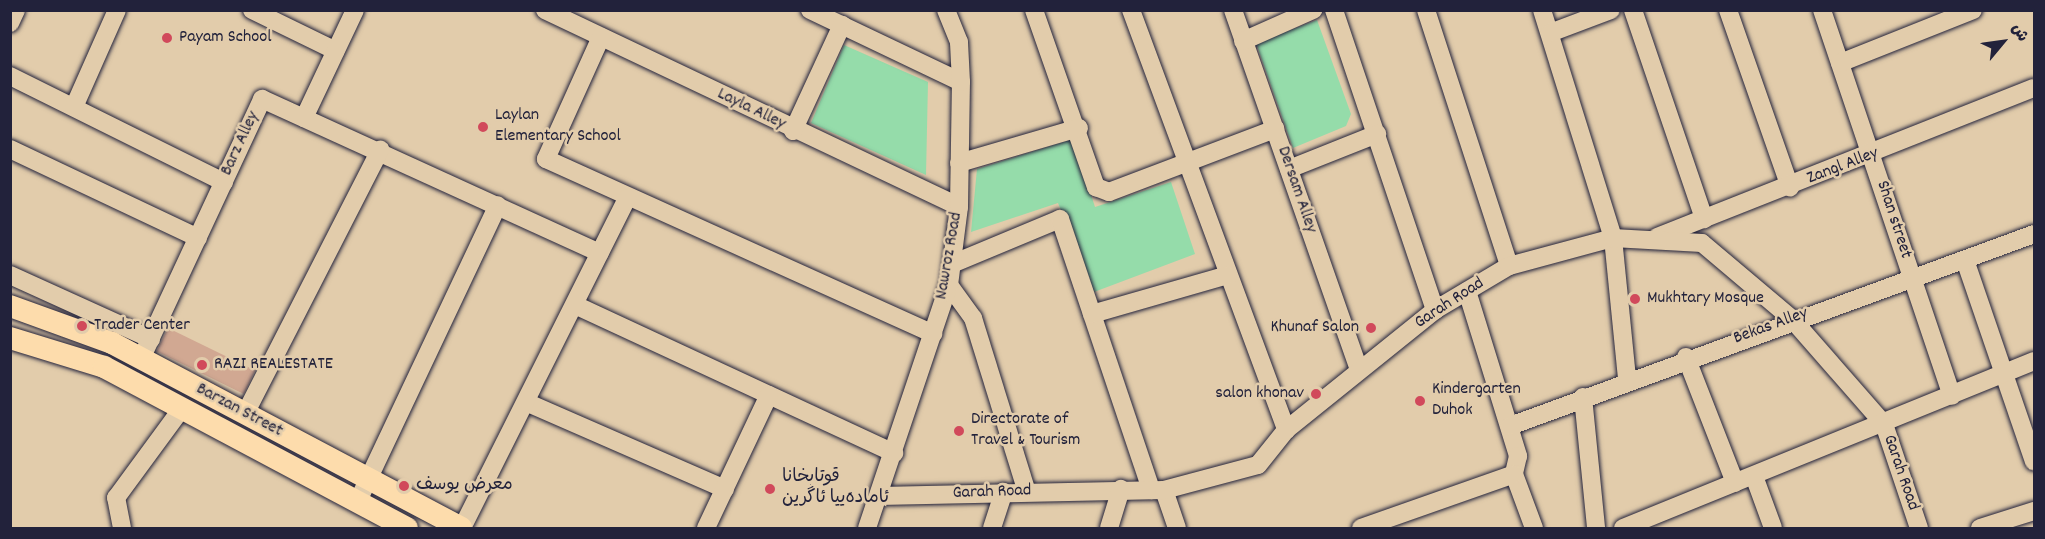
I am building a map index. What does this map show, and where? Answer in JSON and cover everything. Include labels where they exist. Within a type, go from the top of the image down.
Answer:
[{"type":"main road","name":"Barzan Street","points":[[10,306],[146,349],[245,414],[462,528]]},
{"type":"main road","name":"Barzan Street","points":[[10,338],[104,367],[407,528]]},
{"type":"street","points":[[10,23],[16,10]]},
{"type":"street","points":[[74,108],[117,10]]},
{"type":"street","points":[[252,10],[336,51]]},
{"type":"street","points":[[304,118],[355,10]]},
{"type":"street","name":"Layla Alley","points":[[544,10],[579,16],[601,37],[792,131],[959,207]]},
{"type":"street","points":[[810,10],[961,82]]},
{"type":"street","name":"Nawroz Road","points":[[867,528],[949,285],[959,207],[961,82],[959,42],[946,10]]},
{"type":"street","points":[[1034,10],[1079,128],[1096,187],[1109,192],[1275,129]]},
{"type":"street","points":[[1131,10],[1286,430]]},
{"type":"street","name":"Dersam Alley","points":[[1233,10],[1359,370]]},
{"type":"street","points":[[1243,41],[1314,10]]},
{"type":"street","points":[[1334,10],[1435,310]]},
{"type":"street","points":[[1426,10],[1509,266]]},
{"type":"street","points":[[1542,10],[1613,238],[1627,379]]},
{"type":"street","points":[[1550,33],[1611,10]]},
{"type":"street","points":[[1633,10],[1704,219]]},
{"type":"street","points":[[1728,10],[1790,187]]},
{"type":"street","name":"Shan street","points":[[1821,10],[1952,396]]},
{"type":"street","points":[[1840,63],[1973,10]]},
{"type":"street","points":[[792,131],[842,25]]},
{"type":"street","points":[[601,37],[546,159],[627,198],[933,334]]},
{"type":"street","points":[[10,76],[224,182]]},
{"type":"street","name":"Zangl Alley","points":[[1649,240],[1872,156],[2034,88]]},
{"type":"street","name":"Barz Alley","points":[[146,349],[262,99],[380,150],[600,253]]},
{"type":"street","points":[[959,163],[1079,128]]},
{"type":"street","points":[[1289,169],[1377,134]]},
{"type":"street","points":[[10,149],[198,238]]},
{"type":"street","points":[[245,414],[380,150]]},
{"type":"street","points":[[462,528],[528,403],[627,198]]},
{"type":"street","points":[[358,501],[498,205]]},
{"type":"street","points":[[952,264],[1060,219],[1092,314],[1158,490],[1177,528]]},
{"type":"street","name":"Bekas Alley","points":[[1510,426],[1686,357],[2034,234]]},
{"type":"street","name":"Garah Road","points":[[879,496],[1158,490],[1258,465],[1286,430],[1435,310],[1509,266],[1613,238],[1702,243],[1792,319],[1884,424],[1919,528]]},
{"type":"street","points":[[1965,260],[2034,462]]},
{"type":"street","points":[[10,275],[146,349]]},
{"type":"street","points":[[1092,314],[1228,275]]},
{"type":"street","points":[[949,285],[973,318],[1027,492]]},
{"type":"street","points":[[1467,291],[1510,426],[1518,456],[1514,474],[1534,528]]},
{"type":"street","points":[[575,305],[894,453]]},
{"type":"street","points":[[1686,357],[1735,483]]},
{"type":"street","points":[[1623,528],[1884,424],[2034,361]]},
{"type":"street","points":[[706,528],[769,395]]},
{"type":"street","points":[[1583,397],[1596,528]]},
{"type":"street","points":[[528,403],[725,489]]},
{"type":"street","points":[[122,528],[116,498],[182,408]]},
{"type":"street","points":[[1361,528],[1514,474]]},
{"type":"street","points":[[1754,476],[1773,528]]},
{"type":"street","points":[[1109,528],[1121,489]]},
{"type":"street","points":[[992,528],[1004,492]]},
{"type":"street","points":[[1980,528],[2034,511]]},
{"type":"green space","points":[[1317,20],[1351,114],[1346,126],[1293,148],[1256,43]]},
{"type":"green space","points":[[844,45],[928,82],[926,175],[811,123]]},
{"type":"green space","points":[[1073,139],[1095,207],[1171,182],[1195,254],[1094,292],[1058,203],[971,232],[977,169]]},
{"type":"building","points":[[168,328],[255,371],[244,394],[157,351]]},
{"type":"place","name":"Payam School","points":[[167,38]]},
{"type":"place","name":"Laylan Elementary School","points":[[483,127]]},
{"type":"place","name":"Mukhtary Mosque","points":[[1635,299]]},
{"type":"place","name":"Trader Center","points":[[82,326]]},
{"type":"place","name":"Khunaf Salon","points":[[1371,328]]},
{"type":"place","name":"RAZI REALESTATE","points":[[202,365]]},
{"type":"place","name":"salon khonav","points":[[1316,394]]},
{"type":"place","name":"Kindergarten Duhok","points":[[1420,401]]},
{"type":"place","name":"Directorate of Travel & Tourism","points":[[959,431]]},
{"type":"place","name":"معرض يوسف","points":[[404,486]]},
{"type":"place","name":"قوتابخانا ئامادەییا ئاگرین","points":[[770,489]]}]
